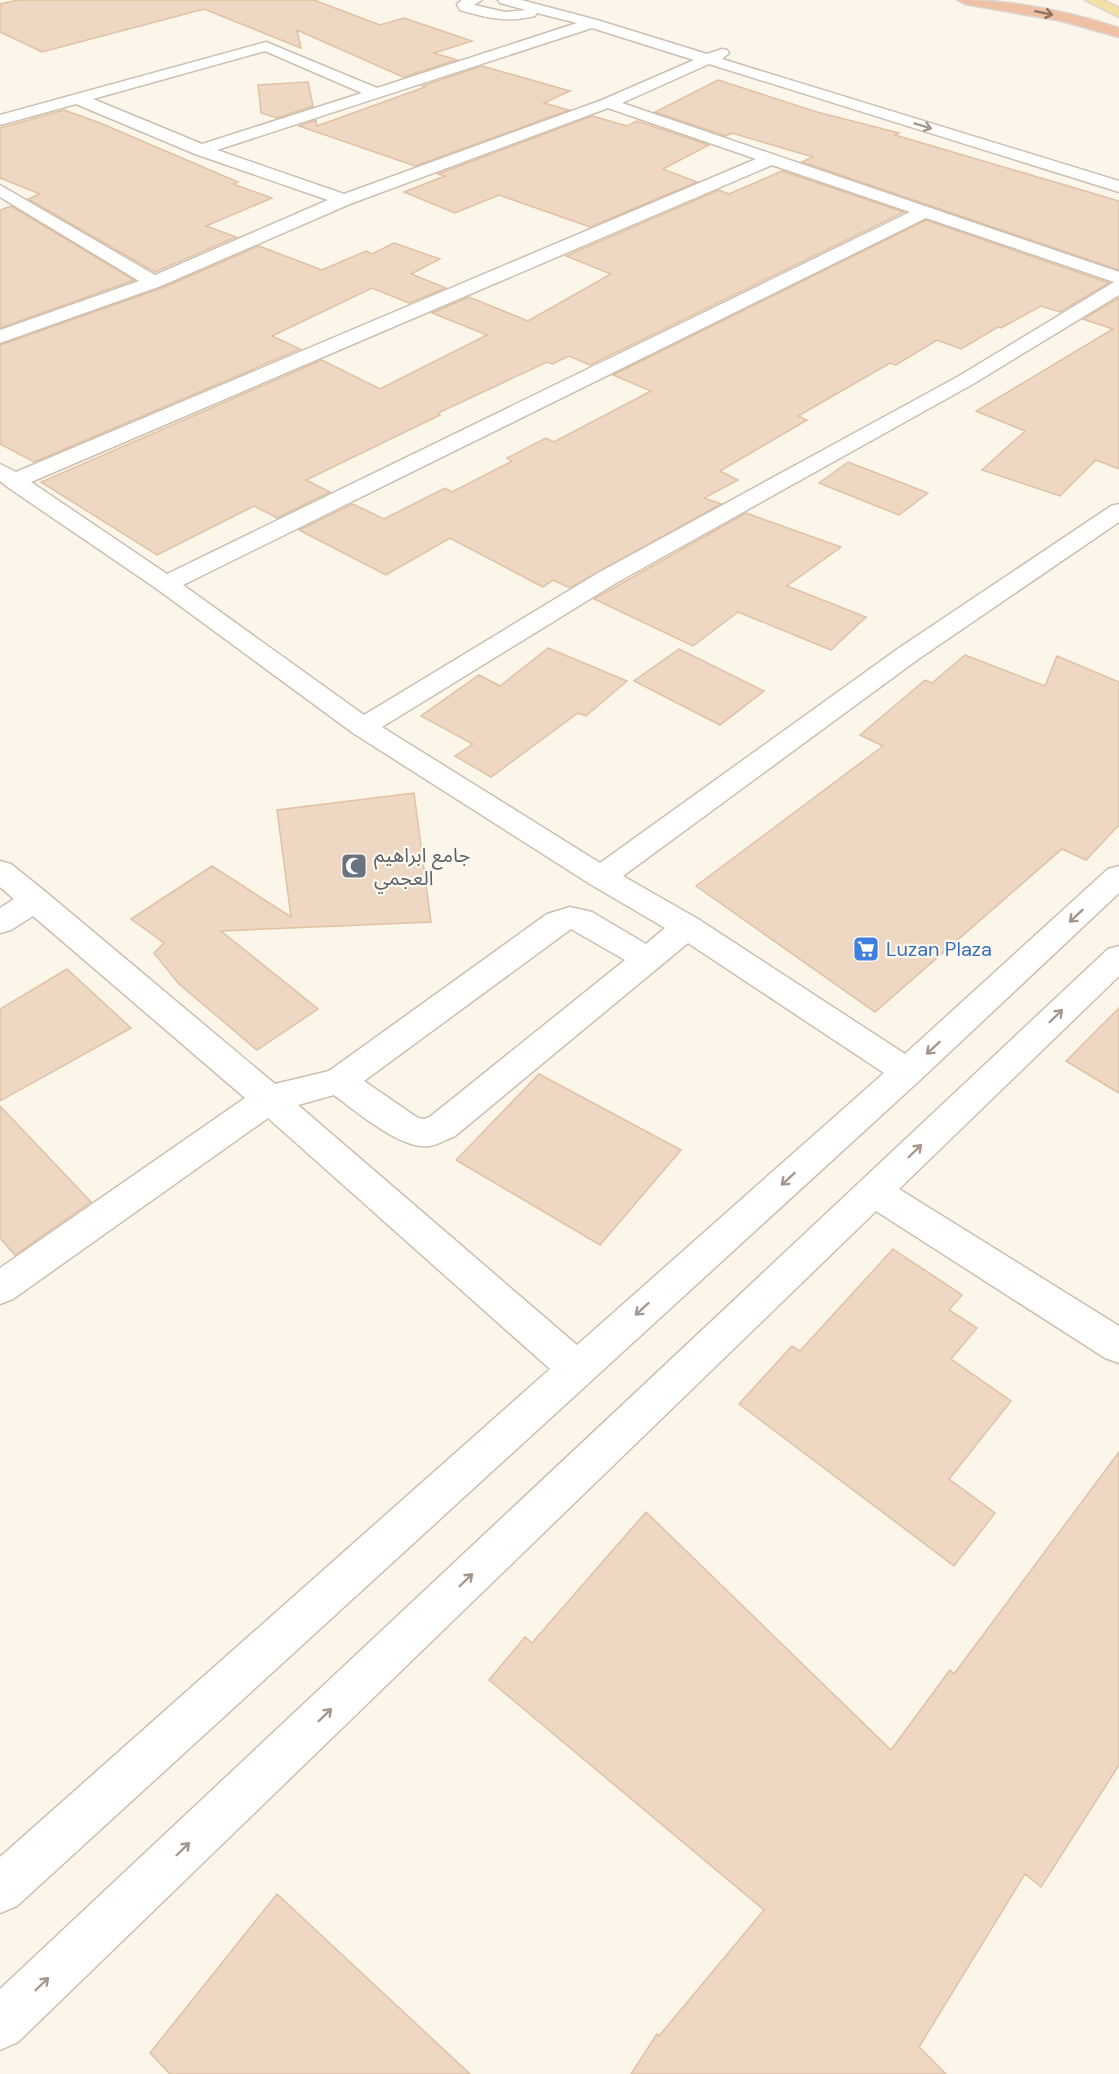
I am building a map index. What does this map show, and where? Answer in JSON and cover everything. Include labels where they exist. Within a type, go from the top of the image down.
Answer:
[{"type":"highway","points":[[965,0],[1030,10],[1090,23],[1119,33]]},
{"type":"main road","points":[[1092,0],[1119,13]]},
{"type":"street","points":[[475,0],[464,4],[465,7],[501,18],[509,18],[544,5],[592,23],[716,56],[1119,187]]},
{"type":"street","points":[[505,0],[544,5],[1119,172]]},
{"type":"street","points":[[201,150],[592,23]]},
{"type":"street","points":[[0,120],[266,46],[376,93]]},
{"type":"street","points":[[0,337],[154,282],[344,200],[608,103],[716,56]]},
{"type":"street","points":[[79,99],[201,150],[344,200]]},
{"type":"street","points":[[608,103],[1119,278]]},
{"type":"street","points":[[7,476],[771,159]]},
{"type":"street","points":[[1101,182],[1119,172]]},
{"type":"street","points":[[0,190],[154,282]]},
{"type":"street","points":[[9,212],[27,206]]},
{"type":"street","points":[[166,584],[924,212]]},
{"type":"street","points":[[363,727],[608,578],[966,380],[1119,287]]},
{"type":"street","points":[[7,476],[166,584],[363,727],[601,877],[687,927],[907,1072]]},
{"type":"street","points":[[601,877],[908,654],[1119,512]]},
{"type":"street","points":[[0,871],[269,1099],[576,1368]]},
{"type":"street","points":[[0,1889],[907,1072],[1119,876]]},
{"type":"street","points":[[0,922],[36,900]]},
{"type":"street","points":[[0,1288],[269,1099],[339,1081],[558,922],[570,918],[581,920],[647,959]]},
{"type":"street","points":[[339,1081],[409,1130],[427,1133],[443,1126],[687,927]]},
{"type":"street","points":[[0,2024],[1119,957]]},
{"type":"street","points":[[873,1191],[1119,1346]]},
{"type":"building","points":[[18,0],[314,0],[380,25],[404,18],[472,41],[434,53],[457,60],[403,77],[297,30],[301,48],[204,9],[42,52],[0,32],[0,4]]},
{"type":"building","points":[[482,66],[570,91],[544,103],[569,110],[415,166],[299,126],[316,120],[317,126]]},
{"type":"building","points":[[718,80],[817,112],[899,133],[895,135],[1119,201],[1119,270],[802,162],[813,157],[732,133],[726,136],[655,112]]},
{"type":"building","points":[[308,82],[313,106],[277,118],[261,113],[258,85]]},
{"type":"building","points":[[64,110],[238,182],[233,184],[272,198],[206,226],[236,237],[155,272],[28,199],[40,194],[0,178],[0,128]]},
{"type":"building","points":[[592,116],[627,126],[637,121],[709,145],[663,169],[697,182],[590,227],[499,195],[455,213],[404,192],[445,176],[438,174]]},
{"type":"building","points":[[782,171],[904,212],[590,365],[569,356],[552,364],[547,362],[438,413],[440,415],[306,480],[330,492],[277,518],[254,506],[157,555],[41,482],[322,360],[380,389],[487,335],[432,313],[469,297],[528,321],[611,274],[566,256],[719,190],[729,194]]},
{"type":"building","points":[[11,206],[134,280],[0,328],[0,210]]},
{"type":"building","points":[[926,220],[1109,283],[1060,312],[1041,306],[1001,328],[998,327],[961,349],[937,340],[896,365],[890,363],[798,416],[807,420],[720,471],[738,480],[704,498],[721,504],[570,588],[553,580],[543,587],[450,538],[386,575],[299,530],[353,504],[384,519],[445,488],[452,492],[512,461],[507,458],[546,438],[554,442],[651,391],[613,375]]},
{"type":"building","points":[[394,243],[440,259],[411,274],[446,288],[409,303],[372,288],[272,336],[300,349],[34,462],[0,444],[0,345],[162,288],[259,246],[322,270],[366,251],[372,254]]},
{"type":"building","points":[[1119,298],[1119,469],[1096,460],[1060,496],[982,470],[1025,431],[976,411],[1113,329],[1083,319]]},
{"type":"building","points":[[848,462],[928,493],[899,515],[819,483]]},
{"type":"building","points":[[746,513],[841,547],[787,586],[866,617],[831,650],[738,612],[693,646],[594,599]]},
{"type":"building","points":[[548,648],[627,681],[586,716],[578,713],[491,777],[455,756],[473,744],[421,716],[479,675],[500,686]]},
{"type":"building","points":[[679,649],[764,691],[720,725],[634,681]]},
{"type":"building","points":[[965,655],[1045,686],[1057,656],[1119,682],[1119,825],[1086,860],[1062,849],[875,1012],[696,886],[883,746],[860,735],[925,680],[932,683]]},
{"type":"building","points":[[414,793],[431,922],[221,931],[318,1009],[257,1050],[179,984],[154,953],[164,943],[131,919],[212,866],[291,917],[277,810]]},
{"type":"building","points":[[67,969],[131,1028],[0,1101],[0,1009]]},
{"type":"building","points":[[1119,1008],[1119,1093],[1066,1061]]},
{"type":"building","points":[[539,1074],[681,1150],[600,1245],[456,1160]]},
{"type":"building","points":[[0,1106],[91,1202],[15,1255],[0,1238]]},
{"type":"building","points":[[893,1249],[962,1295],[949,1310],[977,1328],[951,1359],[1011,1401],[949,1479],[995,1513],[954,1566],[739,1404],[792,1346],[800,1351]]},
{"type":"building","points":[[1119,1452],[1119,1765],[1041,1887],[1025,1874],[919,2047],[946,2074],[631,2074],[657,2034],[659,2036],[764,1910],[489,1680],[525,1637],[532,1643],[646,1512],[891,1750],[950,1670],[954,1674]]},
{"type":"building","points":[[277,1894],[470,2074],[170,2074],[150,2053]]},
{"type":"place","name":"جامع ابراهيم العجمي","points":[[354,866]]},
{"type":"place","name":"Luzan Plaza","points":[[866,949]]}]
